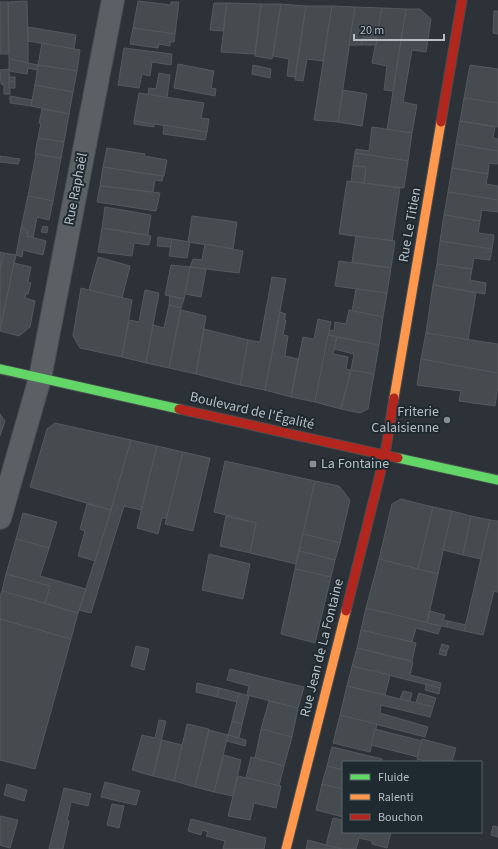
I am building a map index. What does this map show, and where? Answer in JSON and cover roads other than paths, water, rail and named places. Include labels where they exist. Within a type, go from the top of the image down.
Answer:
[{"type":"street","name":"Rue Raphaël","points":[[0,518],[40,378],[113,0]]},
{"type":"street","name":"Rue Le Titien","points":[[384,454],[462,0]]},
{"type":"street","name":"Boulevard de l'Égalité","points":[[0,369],[498,480]]},
{"type":"street","name":"Rue Jean de La Fontaine","points":[[286,849],[384,454]]},
{"type":"place","name":"Friterie Calaisienne","points":[[447,420]]},
{"type":"place","name":"La Fontaine","points":[[313,464]]}]
